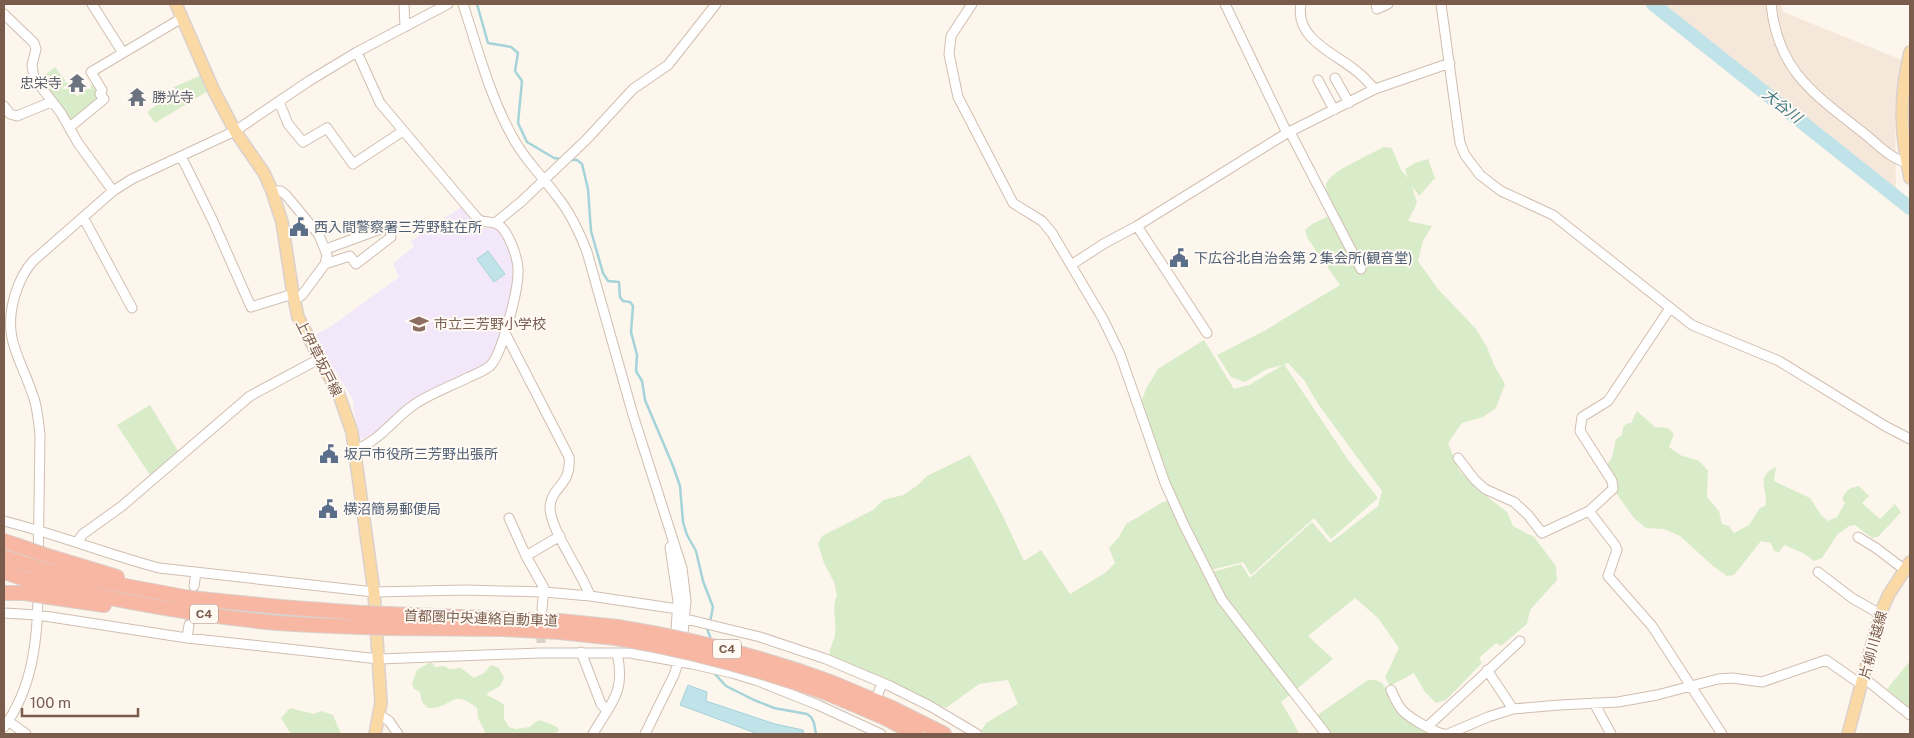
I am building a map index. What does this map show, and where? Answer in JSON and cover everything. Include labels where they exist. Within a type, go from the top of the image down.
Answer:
[{"type":"highway","points":[[4,541],[50,557],[192,592]]},
{"type":"highway","name":"首都圏中央連絡自動車道","points":[[4,557],[25,572],[80,602],[279,623],[362,620],[560,621],[617,639],[688,651],[831,688],[890,707],[944,734]]},
{"type":"highway","name":"首都圏中央連絡自動車道","points":[[4,572],[25,572]]},
{"type":"highway","points":[[4,592],[25,593],[49,585]]},
{"type":"highway","name":"首都圏中央連絡自動車道","points":[[49,585],[192,592],[271,607],[362,620]]},
{"type":"highway","name":"首都圏中央連絡自動車道","points":[[831,688],[916,734]]},
{"type":"main road","name":"上伊草坂戸線","points":[[176,4],[209,82],[235,131],[264,173],[272,191],[282,222],[293,297],[301,325],[339,395],[347,414],[355,450],[374,592],[382,703],[375,734]]},
{"type":"main road","points":[[1910,52],[1901,101],[1903,140],[1909,163],[1910,178]]},
{"type":"main road","name":"片柳川越線","points":[[1848,734],[1880,614],[1888,594],[1907,566]]},
{"type":"street","points":[[92,4],[123,53]]},
{"type":"street","points":[[404,4],[405,27]]},
{"type":"street","points":[[26,734],[6,724],[28,676],[36,644],[38,615],[40,436],[38,416],[14,347],[7,336],[11,308],[26,268],[82,217],[132,179],[235,131],[309,81],[357,52],[448,4]]},
{"type":"street","points":[[463,4],[489,81],[506,123],[523,153],[557,195],[570,216],[587,252],[684,575],[686,619],[676,661],[660,703],[645,734]]},
{"type":"street","points":[[495,224],[522,201],[587,138],[632,88],[668,65],[716,4]]},
{"type":"street","points":[[972,4],[951,36],[948,54],[958,97],[1012,203],[1042,221],[1052,233],[1103,319],[1120,354],[1164,483],[1222,600],[1326,734]]},
{"type":"street","points":[[1225,4],[1288,132],[1361,268]]},
{"type":"street","points":[[1301,4],[1299,15],[1310,35],[1326,50],[1361,74],[1374,89]]},
{"type":"street","points":[[1376,4],[1377,9],[1388,4]]},
{"type":"street","points":[[1441,4],[1460,143],[1471,165],[1488,182],[1501,191],[1553,215],[1696,328],[1779,361],[1884,426],[1910,439]]},
{"type":"street","points":[[1773,5],[1781,45],[1791,66],[1807,87],[1890,154],[1909,163]]},
{"type":"street","points":[[4,14],[34,43],[36,49],[32,65],[34,78],[70,127],[78,142],[113,192]]},
{"type":"street","points":[[70,127],[104,99],[100,94],[102,90],[91,72],[182,18]]},
{"type":"street","points":[[355,450],[368,445],[420,401],[489,367],[495,359],[504,333],[517,283],[518,271],[518,263],[511,244],[501,227],[477,218],[403,131],[380,103],[357,52]]},
{"type":"street","points":[[1071,265],[1288,132],[1374,89],[1450,63]]},
{"type":"street","points":[[1335,78],[1349,103]]},
{"type":"street","points":[[1318,80],[1334,110]]},
{"type":"street","points":[[4,106],[10,114],[17,116],[51,102]]},
{"type":"street","points":[[280,104],[288,124],[303,142],[327,128],[353,164],[403,131]]},
{"type":"street","points":[[181,156],[212,219],[251,307],[302,295],[327,259],[326,249],[319,235],[286,195],[281,191],[272,191]]},
{"type":"street","points":[[82,217],[132,308]]},
{"type":"street","points":[[1137,226],[1207,333]]},
{"type":"street","points":[[325,264],[350,256],[356,264],[391,237],[392,233],[390,228],[386,227],[326,249]]},
{"type":"street","points":[[1458,458],[1475,480],[1485,489],[1514,502],[1528,515],[1542,533],[1589,511],[1613,489],[1612,481],[1580,431],[1582,417],[1608,401],[1670,308]]},
{"type":"street","points":[[504,333],[569,457],[570,465],[567,478],[557,490],[551,503],[551,516],[590,596]]},
{"type":"street","points":[[77,542],[83,534],[122,506],[250,396],[319,359]]},
{"type":"street","points":[[657,490],[671,552],[678,609],[676,661]]},
{"type":"street","points":[[1589,511],[1617,550],[1608,576],[1652,626],[1722,734]]},
{"type":"street","points":[[509,518],[526,556],[541,580],[544,592],[542,609]]},
{"type":"street","points":[[4,521],[39,530],[159,568],[374,592],[465,590],[544,592],[590,596],[678,609]]},
{"type":"street","points":[[526,556],[560,536]]},
{"type":"street","points":[[1858,537],[1907,566]]},
{"type":"street","points":[[192,592],[196,572]]},
{"type":"street","points":[[1818,572],[1852,598],[1880,614]]},
{"type":"street","points":[[4,613],[38,615],[187,638],[379,659],[581,652],[617,639],[676,661],[716,669],[758,681],[865,723],[881,734]]},
{"type":"street","points":[[686,619],[760,637],[795,648],[882,683],[930,706],[977,734]]},
{"type":"street","points":[[187,638],[189,625]]},
{"type":"street","points":[[593,734],[613,704],[619,682],[620,665],[617,639]]},
{"type":"street","points":[[1427,727],[1520,641]]},
{"type":"street","points":[[540,653],[541,643]]},
{"type":"street","points":[[581,652],[601,704],[607,711]]},
{"type":"street","points":[[1391,690],[1402,710],[1427,727],[1440,734],[1446,734],[1513,709],[1618,702],[1648,697],[1718,679],[1732,678],[1762,682],[1826,660],[1863,681],[1910,715]]},
{"type":"street","points":[[1487,670],[1513,709]]},
{"type":"street","points":[[878,694],[882,683]]},
{"type":"street","points":[[1594,703],[1611,734]]},
{"type":"street","points":[[380,715],[389,721],[398,734]]},
{"type":"shaded area","points":[[1657,4],[1781,4],[1783,12],[1902,60],[1895,105],[1896,193]]},
{"type":"shaded area","name":"市立三芳野小学校","points":[[461,207],[481,228],[497,228],[512,257],[516,275],[495,353],[487,364],[443,386],[375,435],[374,433],[361,440],[353,407],[354,401],[313,336],[330,327],[399,277],[393,264],[414,246],[411,241]]},
{"type":"green space","points":[[55,67],[77,96],[92,85],[102,98],[72,123],[69,122],[39,80]]},
{"type":"green space","points":[[201,75],[208,91],[155,123],[147,112],[158,104],[157,101],[172,91],[172,88]]},
{"type":"green space","points":[[1383,147],[1392,148],[1401,170],[1408,178],[1405,169],[1415,163],[1428,159],[1435,178],[1419,196],[1412,186],[1417,203],[1408,221],[1432,226],[1423,241],[1418,261],[1438,289],[1476,329],[1505,384],[1496,408],[1483,417],[1462,423],[1448,443],[1459,470],[1476,488],[1507,512],[1513,526],[1534,537],[1556,566],[1557,580],[1530,610],[1527,624],[1501,646],[1496,643],[1479,658],[1482,663],[1446,700],[1436,703],[1425,692],[1414,673],[1390,686],[1385,677],[1399,648],[1378,618],[1355,598],[1308,636],[1333,659],[1281,702],[1299,734],[986,734],[981,731],[986,723],[1018,704],[1008,680],[979,684],[946,708],[830,657],[835,634],[834,605],[837,595],[834,582],[824,563],[818,544],[822,536],[873,510],[883,500],[903,495],[927,476],[970,455],[1001,512],[1024,561],[1041,550],[1070,594],[1105,573],[1115,563],[1109,548],[1119,537],[1126,524],[1163,502],[1168,501],[1172,506],[1205,574],[1241,564],[1250,578],[1312,522],[1330,543],[1378,506],[1382,491],[1318,404],[1304,380],[1288,363],[1284,364],[1349,461],[1378,498],[1331,539],[1314,518],[1251,575],[1243,562],[1211,570],[1171,489],[1141,402],[1147,387],[1158,369],[1204,340],[1234,389],[1249,385],[1283,365],[1267,369],[1245,382],[1231,377],[1217,355],[1264,331],[1340,285],[1308,239],[1305,230],[1312,224],[1329,216],[1331,206],[1326,186],[1333,175]]},
{"type":"green space","points":[[150,405],[178,451],[150,475],[117,425]]},
{"type":"green space","points":[[1637,411],[1655,427],[1668,428],[1674,434],[1669,447],[1680,455],[1699,461],[1708,471],[1707,497],[1719,511],[1722,524],[1729,526],[1734,533],[1749,525],[1760,508],[1765,506],[1765,475],[1776,467],[1774,481],[1810,498],[1821,515],[1828,521],[1837,517],[1845,503],[1842,499],[1846,491],[1859,486],[1869,496],[1862,503],[1880,519],[1895,504],[1901,512],[1878,537],[1872,538],[1855,525],[1849,526],[1837,535],[1822,558],[1814,561],[1803,553],[1784,545],[1779,552],[1774,551],[1771,543],[1761,541],[1734,575],[1727,576],[1680,536],[1664,529],[1646,528],[1634,518],[1616,493],[1614,478],[1606,467],[1612,457],[1616,439],[1622,435],[1623,427],[1631,423]]},
{"type":"green space","points":[[1910,661],[1910,709],[1887,689]]},
{"type":"green space","points":[[431,662],[435,667],[461,668],[474,678],[484,673],[491,665],[499,668],[504,678],[500,686],[486,694],[504,705],[504,719],[509,727],[516,729],[530,727],[539,720],[559,729],[557,732],[548,734],[486,734],[478,718],[477,708],[469,702],[457,699],[428,708],[422,702],[420,692],[414,689],[412,683],[417,670]]},
{"type":"green space","points":[[1368,680],[1376,680],[1382,683],[1429,731],[1425,734],[1330,734],[1316,716]]},
{"type":"green space","points":[[290,708],[314,714],[321,711],[333,715],[341,734],[291,734],[281,718]]},
{"type":"water","points":[[488,251],[505,274],[494,282],[477,259]]},
{"type":"water","points":[[688,685],[707,692],[706,701],[775,724],[803,730],[804,734],[758,734],[680,705]]},
{"type":"waterway","points":[[477,4],[488,43],[511,47],[518,53],[515,71],[522,81],[518,123],[527,142],[554,158],[561,159]]},
{"type":"waterway","name":"大谷川","points":[[1653,4],[1910,208]]},
{"type":"waterway","points":[[569,160],[577,160],[582,164],[588,189],[591,231],[603,273],[608,281],[619,282],[620,297],[623,301],[630,302],[633,306],[631,332],[637,355],[636,371],[642,381],[645,400],[680,486],[683,522],[687,535],[696,551],[703,581],[713,607],[710,622]]},
{"type":"waterway","points":[[706,626],[712,642]]},
{"type":"waterway","points":[[713,672],[726,686],[754,700],[774,708],[807,714],[814,723],[816,734]]},
{"type":"tunnel","points":[[189,625],[194,586]]},
{"type":"tunnel","points":[[541,627],[541,643]]},
{"type":"place","name":"忠栄寺","points":[[77,83]]},
{"type":"place","name":"勝光寺","points":[[137,97]]},
{"type":"place","name":"西入間警察署三芳野駐在所","points":[[299,227]]},
{"type":"place","name":"下広谷北自治会第２集会所(観音堂)","points":[[1179,258]]},
{"type":"place","name":"市立三芳野小学校","points":[[419,324]]},
{"type":"place","name":"坂戸市役所三芳野出張所","points":[[329,454]]},
{"type":"place","name":"横沼簡易郵便局","points":[[328,509]]}]
